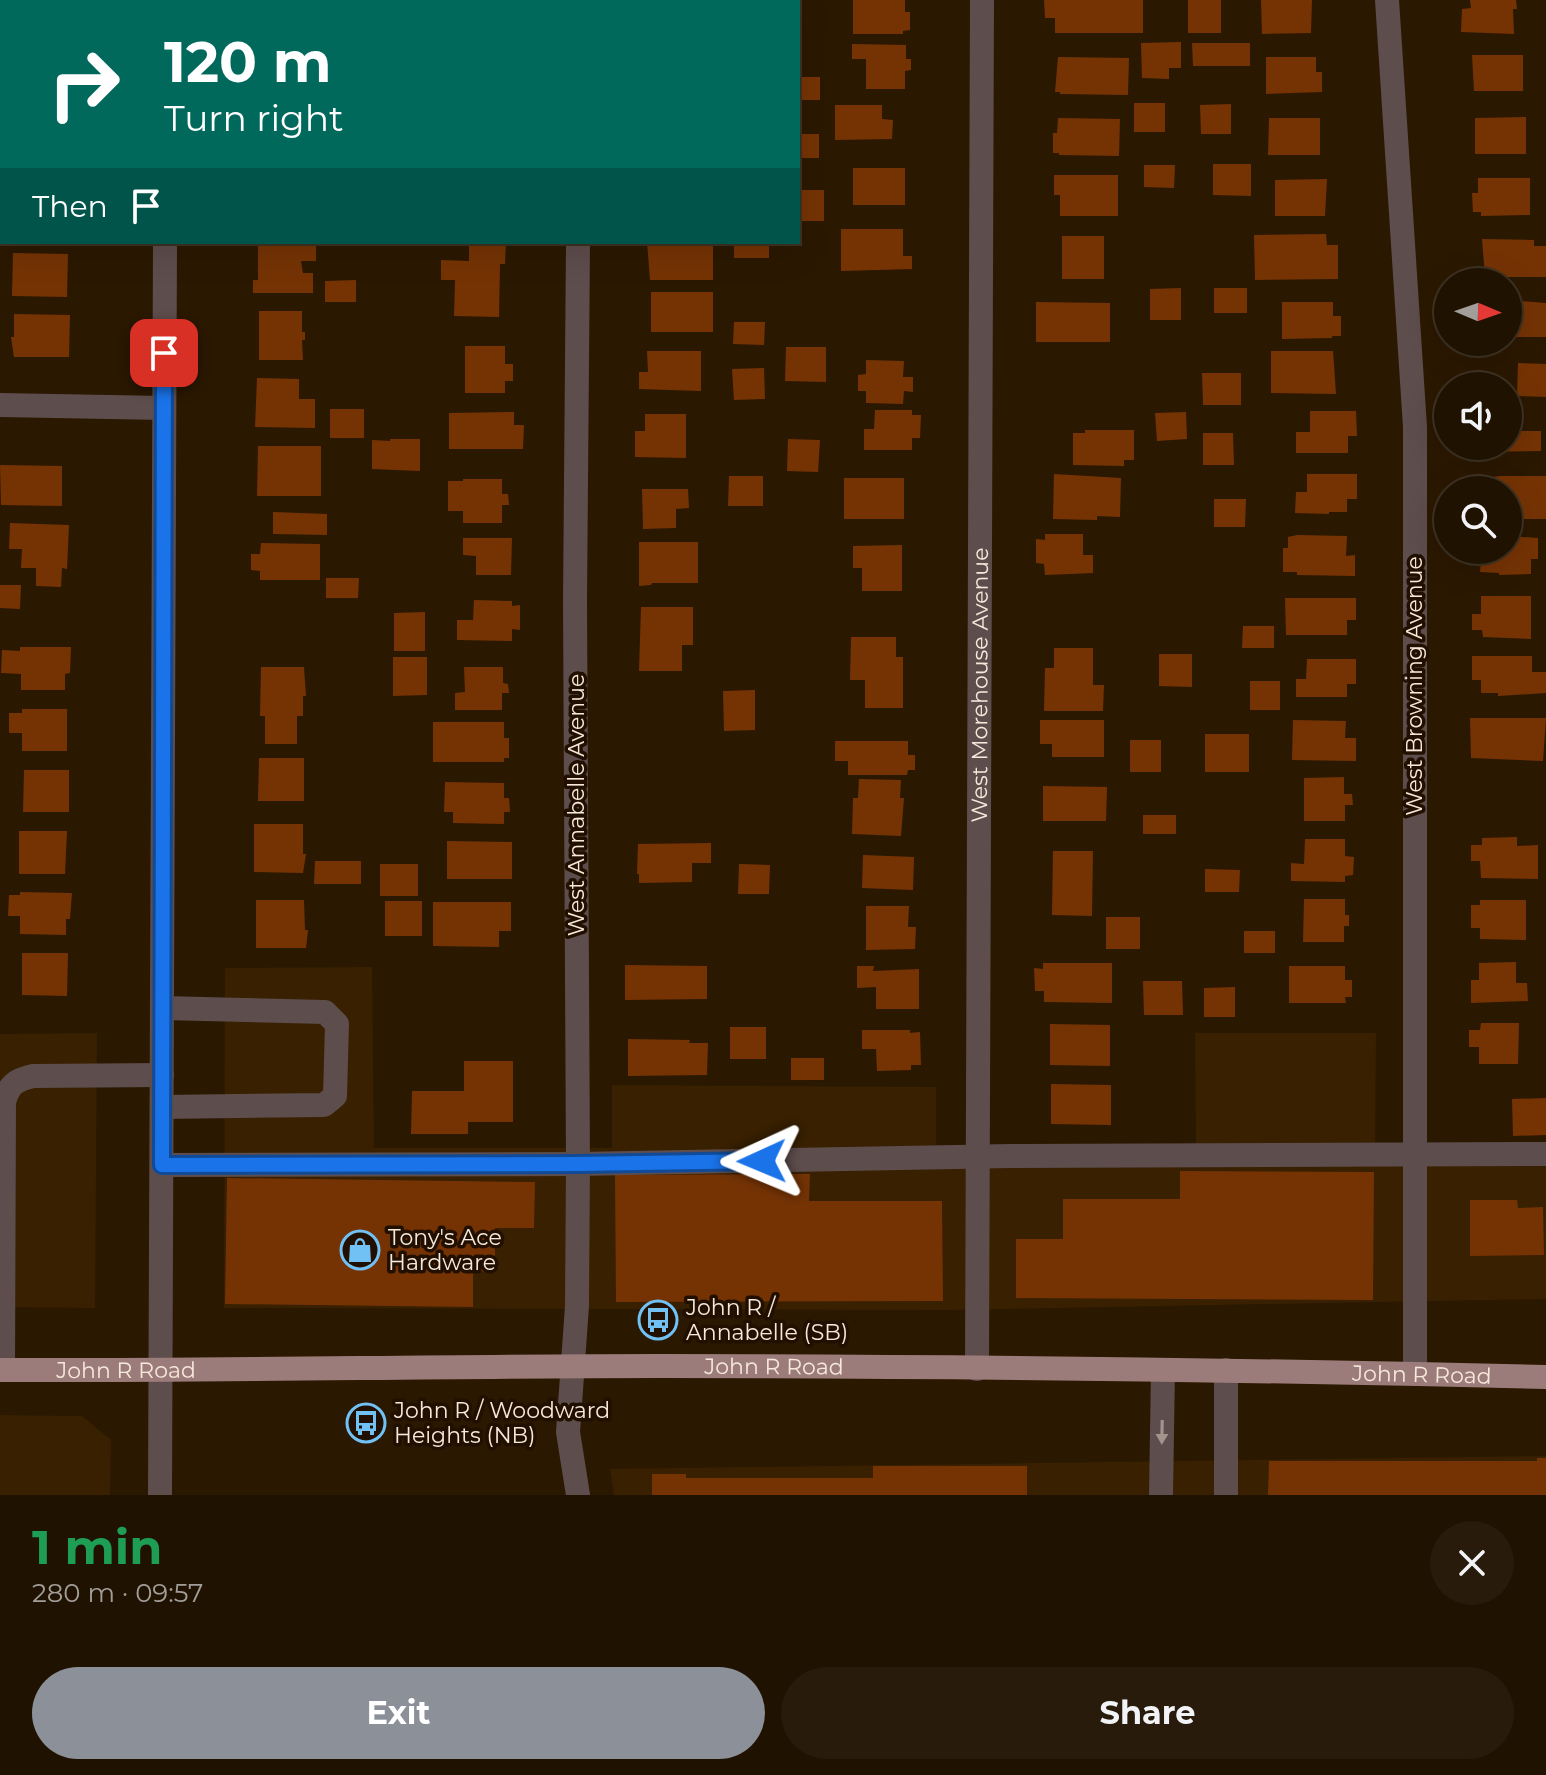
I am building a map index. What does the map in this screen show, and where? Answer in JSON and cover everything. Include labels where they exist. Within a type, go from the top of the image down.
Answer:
[{"type":"main road","name":"John R Road","points":[[1,1370],[573,1367],[1226,1370],[1546,1377]]},
{"type":"street","name":"West Morehouse Avenue","points":[[977,1369],[982,0]]},
{"type":"street","name":"West Browning Avenue","points":[[1387,0],[1415,427],[1415,1374]]},
{"type":"street","points":[[160,1495],[165,244]]},
{"type":"street","name":"West Annabelle Avenue","points":[[578,244],[575,602],[577,1292],[568,1432],[578,1495]]},
{"type":"street","points":[[0,405],[164,408]]},
{"type":"street","points":[[162,1008],[325,1012],[337,1024],[335,1096],[324,1105],[162,1107]]},
{"type":"street","points":[[1,1370],[4,1102],[9,1087],[21,1078],[33,1076],[162,1075]]},
{"type":"street","points":[[162,1165],[1546,1154]]},
{"type":"street","points":[[1161,1495],[1163,1370]]},
{"type":"street","points":[[1226,1370],[1226,1495]]},
{"type":"shaded area","points":[[372,967],[374,1148],[612,1148],[612,1085],[936,1087],[936,1145],[1196,1146],[1195,1033],[1376,1033],[1375,1144],[1546,1142],[1546,1299],[943,1310],[224,1308],[225,968]]},
{"type":"shaded area","points":[[97,1033],[95,1308],[0,1307],[0,1034]]},
{"type":"shaded area","points":[[0,1415],[82,1416],[111,1440],[110,1495],[0,1495]]},
{"type":"shaded area","points":[[1546,1456],[1546,1495],[614,1495],[610,1469]]},
{"type":"building","points":[[853,0],[905,0],[905,12],[910,12],[910,30],[903,31],[903,34],[853,34]]},
{"type":"building","points":[[1044,0],[1143,0],[1143,33],[1055,33],[1055,18],[1045,18]]},
{"type":"building","points":[[1188,0],[1221,0],[1221,33],[1188,33]]},
{"type":"building","points":[[1261,0],[1312,0],[1311,33],[1262,34]]},
{"type":"building","points":[[1470,0],[1516,0],[1517,9],[1513,9],[1514,34],[1461,32],[1462,9],[1471,8]]},
{"type":"building","points":[[1181,42],[1181,68],[1169,68],[1169,79],[1142,78],[1141,43]]},
{"type":"building","points":[[1192,43],[1250,43],[1250,66],[1193,66]]},
{"type":"building","points":[[852,44],[906,45],[906,59],[911,59],[911,70],[905,71],[905,89],[866,89],[866,59],[852,59]]},
{"type":"building","points":[[1472,55],[1523,55],[1523,91],[1474,91]]},
{"type":"building","points":[[1058,57],[1129,58],[1128,95],[1055,92]]},
{"type":"building","points":[[1266,57],[1316,57],[1316,72],[1322,72],[1322,92],[1266,94]]},
{"type":"building","points":[[800,77],[820,77],[820,100],[800,100]]},
{"type":"building","points":[[1134,103],[1165,103],[1165,132],[1134,132]]},
{"type":"building","points":[[1231,104],[1231,134],[1201,134],[1200,105]]},
{"type":"building","points":[[835,105],[882,105],[882,119],[893,120],[892,139],[835,140]]},
{"type":"building","points":[[1526,117],[1526,154],[1475,154],[1475,118]]},
{"type":"building","points":[[1058,118],[1120,119],[1119,156],[1053,153],[1053,133],[1057,133]]},
{"type":"building","points":[[1269,118],[1320,118],[1320,155],[1268,155]]},
{"type":"building","points":[[800,134],[819,134],[819,158],[800,158]]},
{"type":"building","points":[[1213,164],[1251,164],[1251,196],[1213,195]]},
{"type":"building","points":[[1144,165],[1175,165],[1174,188],[1144,187]]},
{"type":"building","points":[[853,168],[905,168],[905,205],[853,205]]},
{"type":"building","points":[[1054,175],[1118,175],[1118,216],[1060,216],[1060,195],[1054,195]]},
{"type":"building","points":[[1478,178],[1530,178],[1530,215],[1481,216],[1481,212],[1473,212],[1472,193],[1478,193]]},
{"type":"building","points":[[1327,179],[1325,216],[1275,216],[1275,180]]},
{"type":"building","points":[[800,190],[824,190],[824,221],[800,221]]},
{"type":"building","points":[[841,229],[903,229],[903,256],[912,256],[912,269],[841,271]]},
{"type":"building","points":[[1326,234],[1327,245],[1338,245],[1338,279],[1255,280],[1254,235]]},
{"type":"building","points":[[1062,236],[1104,236],[1104,279],[1062,279]]},
{"type":"building","points":[[1482,239],[1534,240],[1534,246],[1546,246],[1546,277],[1522,277],[1522,268],[1484,268]]},
{"type":"building","points":[[258,244],[316,244],[316,261],[301,261],[303,273],[313,273],[313,293],[253,293],[253,280],[258,280]]},
{"type":"building","points":[[469,244],[506,244],[505,264],[500,264],[499,317],[454,316],[455,280],[441,280],[441,260],[469,261]]},
{"type":"building","points":[[647,244],[713,244],[713,280],[650,280]]},
{"type":"building","points":[[734,244],[769,244],[769,258],[734,258]]},
{"type":"building","points":[[13,253],[68,254],[67,297],[12,296]]},
{"type":"building","points":[[356,280],[356,302],[325,302],[325,281]]},
{"type":"building","points":[[1181,288],[1181,320],[1150,320],[1150,289]]},
{"type":"building","points":[[1214,288],[1247,288],[1247,313],[1214,313]]},
{"type":"building","points":[[651,292],[713,292],[713,332],[651,332]]},
{"type":"building","points":[[1522,301],[1546,303],[1546,337],[1522,337]]},
{"type":"building","points":[[1036,302],[1110,303],[1110,342],[1036,342]]},
{"type":"building","points":[[1282,302],[1333,302],[1333,316],[1341,316],[1341,336],[1282,339]]},
{"type":"building","points":[[259,311],[302,311],[302,332],[305,332],[305,340],[302,340],[303,360],[259,360]]},
{"type":"building","points":[[14,314],[70,315],[69,357],[14,357],[11,337],[14,337]]},
{"type":"building","points":[[734,322],[765,322],[764,345],[733,344]]},
{"type":"building","points":[[465,346],[505,346],[505,364],[513,364],[513,381],[505,381],[505,393],[465,393]]},
{"type":"building","points":[[786,347],[826,347],[826,382],[785,381]]},
{"type":"building","points":[[647,351],[701,351],[701,391],[639,389],[639,372],[648,372]]},
{"type":"building","points":[[1271,351],[1333,351],[1336,394],[1271,393]]},
{"type":"building","points":[[866,360],[904,361],[903,377],[913,377],[913,392],[904,391],[903,404],[866,403],[866,391],[858,391],[858,375],[866,374]]},
{"type":"building","points":[[1518,363],[1546,364],[1546,397],[1522,396],[1522,372],[1518,372]]},
{"type":"building","points":[[764,368],[765,399],[734,400],[732,369]]},
{"type":"building","points":[[1202,373],[1241,373],[1241,405],[1203,405]]},
{"type":"building","points":[[257,378],[299,379],[299,399],[315,399],[315,428],[255,427]]},
{"type":"building","points":[[330,409],[364,409],[364,438],[330,438]]},
{"type":"building","points":[[875,410],[912,410],[912,415],[921,415],[920,438],[912,438],[912,450],[864,450],[864,429],[874,429]]},
{"type":"building","points":[[1310,411],[1356,411],[1357,436],[1348,436],[1348,453],[1296,453],[1296,432],[1310,432]]},
{"type":"building","points":[[514,412],[514,425],[524,425],[523,449],[449,449],[449,413]]},
{"type":"building","points":[[1186,412],[1187,439],[1157,441],[1155,413]]},
{"type":"building","points":[[645,414],[686,414],[686,458],[635,457],[635,431],[645,431]]},
{"type":"building","points":[[1085,430],[1134,430],[1134,460],[1124,460],[1124,466],[1073,465],[1073,433],[1085,433]]},
{"type":"building","points":[[1522,431],[1541,431],[1541,451],[1522,451]]},
{"type":"building","points":[[1203,433],[1233,433],[1234,465],[1203,465]]},
{"type":"building","points":[[420,439],[420,471],[372,469],[372,440]]},
{"type":"building","points":[[788,439],[820,440],[818,472],[787,471]]},
{"type":"building","points":[[258,446],[321,446],[321,496],[257,496]]},
{"type":"building","points":[[0,465],[62,466],[62,506],[1,505]]},
{"type":"building","points":[[1054,474],[1121,478],[1120,517],[1053,519]]},
{"type":"building","points":[[1307,474],[1357,474],[1357,499],[1347,499],[1347,512],[1295,513],[1296,492],[1307,492]]},
{"type":"building","points":[[729,476],[763,476],[763,506],[728,506]]},
{"type":"building","points":[[1522,476],[1546,476],[1546,519],[1522,519]]},
{"type":"building","points":[[844,478],[904,478],[904,519],[844,519]]},
{"type":"building","points":[[502,479],[502,494],[508,494],[509,505],[502,505],[502,523],[463,523],[463,511],[448,511],[448,481]]},
{"type":"building","points":[[642,489],[688,489],[689,508],[676,509],[676,528],[643,529]]},
{"type":"building","points":[[1214,499],[1246,499],[1245,527],[1214,527]]},
{"type":"building","points":[[273,512],[327,514],[327,535],[273,534]]},
{"type":"building","points":[[10,523],[69,525],[67,569],[62,568],[61,587],[36,586],[36,568],[21,568],[22,549],[9,549]]},
{"type":"building","points":[[1045,534],[1083,534],[1083,555],[1093,555],[1093,573],[1045,575],[1044,564],[1036,563],[1036,539],[1045,540]]},
{"type":"building","points":[[1347,536],[1346,556],[1355,555],[1355,576],[1283,572],[1283,548],[1288,548],[1288,537]]},
{"type":"building","points":[[1522,537],[1538,538],[1538,559],[1531,559],[1531,574],[1480,572],[1481,564],[1522,564]]},
{"type":"building","points":[[463,538],[512,538],[511,575],[476,575],[476,556],[463,555]]},
{"type":"building","points":[[639,542],[698,542],[698,583],[639,586]]},
{"type":"building","points":[[261,543],[320,544],[320,580],[260,580],[260,571],[251,570],[251,554],[260,554]]},
{"type":"building","points":[[902,545],[902,591],[862,591],[862,568],[853,568],[853,546]]},
{"type":"building","points":[[326,578],[359,578],[358,598],[326,598]]},
{"type":"building","points":[[0,585],[21,585],[20,609],[0,608]]},
{"type":"building","points":[[1481,596],[1531,596],[1531,639],[1483,637],[1482,630],[1472,630],[1472,614],[1481,614]]},
{"type":"building","points":[[1285,598],[1356,598],[1356,620],[1347,620],[1347,635],[1286,635]]},
{"type":"building","points":[[474,600],[512,601],[512,606],[520,605],[520,630],[512,629],[512,641],[457,640],[457,620],[473,620]]},
{"type":"building","points":[[641,607],[693,607],[693,645],[682,645],[682,671],[639,671]]},
{"type":"building","points":[[425,612],[425,651],[394,651],[394,613]]},
{"type":"building","points":[[1243,626],[1274,626],[1274,648],[1242,648]]},
{"type":"building","points":[[851,637],[896,637],[896,657],[903,657],[903,708],[865,708],[865,680],[850,680]]},
{"type":"building","points":[[20,647],[71,647],[70,673],[65,674],[65,690],[21,690],[21,674],[1,673],[2,650],[20,651]]},
{"type":"building","points":[[1054,648],[1093,648],[1093,685],[1104,685],[1103,711],[1044,711],[1045,668],[1054,668]]},
{"type":"building","points":[[1159,654],[1192,654],[1192,687],[1159,686]]},
{"type":"building","points":[[1472,656],[1532,656],[1532,672],[1546,672],[1546,693],[1498,696],[1498,693],[1481,693],[1481,680],[1472,680]]},
{"type":"building","points":[[393,657],[427,657],[427,695],[393,696]]},
{"type":"building","points":[[1307,659],[1356,659],[1356,684],[1347,684],[1347,697],[1296,697],[1296,679],[1306,679]]},
{"type":"building","points":[[261,667],[304,667],[306,696],[303,696],[303,716],[297,716],[297,744],[265,744],[265,716],[260,716]]},
{"type":"building","points":[[464,667],[503,667],[503,683],[508,684],[509,693],[502,693],[502,710],[455,710],[455,693],[465,692]]},
{"type":"building","points":[[1250,681],[1280,681],[1280,710],[1250,710]]},
{"type":"building","points":[[755,690],[755,730],[724,731],[723,691]]},
{"type":"building","points":[[22,709],[67,709],[67,751],[22,751],[22,733],[9,733],[9,713],[22,713]]},
{"type":"building","points":[[1470,718],[1546,718],[1543,761],[1471,758]]},
{"type":"building","points":[[1040,720],[1104,720],[1104,757],[1052,757],[1052,744],[1040,744]]},
{"type":"building","points":[[1293,720],[1346,721],[1345,738],[1356,738],[1356,761],[1292,760]]},
{"type":"building","points":[[433,722],[504,722],[504,738],[509,738],[509,758],[504,758],[504,762],[433,762]]},
{"type":"building","points":[[1205,734],[1249,734],[1249,772],[1205,772]]},
{"type":"building","points":[[1130,740],[1161,740],[1161,772],[1130,772]]},
{"type":"building","points":[[835,741],[908,741],[908,755],[915,755],[915,770],[908,770],[907,775],[848,775],[848,761],[835,761]]},
{"type":"building","points":[[259,758],[304,758],[304,801],[258,801]]},
{"type":"building","points":[[24,770],[69,770],[69,812],[23,812]]},
{"type":"building","points":[[1344,777],[1344,794],[1352,794],[1353,805],[1345,805],[1345,821],[1304,821],[1304,778]]},
{"type":"building","points":[[859,779],[901,780],[900,798],[904,798],[901,836],[852,834],[853,798],[858,798]]},
{"type":"building","points":[[445,782],[504,783],[504,798],[509,798],[510,812],[504,812],[504,824],[453,823],[453,812],[444,812]]},
{"type":"building","points":[[1043,786],[1107,787],[1106,821],[1043,821]]},
{"type":"building","points":[[1143,815],[1176,815],[1176,834],[1143,834]]},
{"type":"building","points":[[254,824],[303,824],[303,854],[306,854],[303,873],[254,872]]},
{"type":"building","points":[[19,831],[67,831],[65,874],[19,874]]},
{"type":"building","points":[[1517,837],[1517,846],[1538,845],[1538,879],[1481,878],[1480,861],[1471,861],[1471,845],[1482,845],[1482,838]]},
{"type":"building","points":[[1305,839],[1345,839],[1345,856],[1354,857],[1353,875],[1345,876],[1345,882],[1291,881],[1291,863],[1304,864]]},
{"type":"building","points":[[447,841],[512,842],[512,879],[447,879]]},
{"type":"building","points":[[711,843],[711,863],[692,863],[692,882],[639,883],[638,844]]},
{"type":"building","points":[[1053,851],[1093,851],[1092,916],[1052,915]]},
{"type":"building","points":[[863,855],[914,857],[913,890],[862,888]]},
{"type":"building","points":[[315,861],[361,861],[361,884],[314,884]]},
{"type":"building","points":[[380,864],[418,864],[418,896],[380,896]]},
{"type":"building","points":[[739,864],[770,865],[769,894],[738,894]]},
{"type":"building","points":[[1205,869],[1240,870],[1239,892],[1205,892]]},
{"type":"building","points":[[20,892],[72,893],[66,935],[20,934],[20,916],[8,916],[9,895],[20,895]]},
{"type":"building","points":[[1304,899],[1345,899],[1349,926],[1344,926],[1344,942],[1303,942]]},
{"type":"building","points":[[256,900],[304,900],[305,930],[308,930],[306,948],[256,948]]},
{"type":"building","points":[[1480,900],[1526,900],[1526,940],[1480,939],[1480,928],[1471,928],[1471,905],[1480,905]]},
{"type":"building","points":[[385,901],[422,901],[422,936],[385,936]]},
{"type":"building","points":[[433,902],[511,902],[511,931],[499,931],[499,947],[433,946]]},
{"type":"building","points":[[866,906],[909,906],[908,927],[916,927],[915,949],[866,950]]},
{"type":"building","points":[[1106,917],[1140,917],[1140,949],[1106,949]]},
{"type":"building","points":[[1244,931],[1275,931],[1275,953],[1244,953]]},
{"type":"building","points":[[22,953],[68,953],[67,996],[22,995]]},
{"type":"building","points":[[1516,962],[1516,983],[1527,983],[1528,1001],[1471,1003],[1471,980],[1479,980],[1479,963]]},
{"type":"building","points":[[1043,963],[1112,963],[1112,1003],[1044,1002],[1044,991],[1035,991],[1034,968],[1043,969]]},
{"type":"building","points":[[625,965],[707,966],[707,999],[625,1000]]},
{"type":"building","points":[[857,966],[874,966],[873,971],[919,969],[919,1009],[876,1009],[876,987],[857,988]]},
{"type":"building","points":[[1289,966],[1345,966],[1345,980],[1352,980],[1352,997],[1345,997],[1346,1003],[1289,1003]]},
{"type":"building","points":[[1143,981],[1182,981],[1183,1015],[1144,1015]]},
{"type":"building","points":[[1235,987],[1235,1017],[1204,1017],[1204,988]]},
{"type":"building","points":[[1481,1023],[1519,1023],[1518,1064],[1479,1064],[1479,1047],[1469,1047],[1469,1030],[1480,1030]]},
{"type":"building","points":[[1050,1024],[1110,1025],[1110,1066],[1050,1065]]},
{"type":"building","points":[[730,1027],[766,1027],[766,1059],[730,1059]]},
{"type":"building","points":[[862,1030],[920,1032],[921,1065],[911,1065],[911,1070],[877,1071],[876,1049],[862,1049]]},
{"type":"building","points":[[628,1039],[708,1043],[707,1075],[628,1076]]},
{"type":"building","points":[[791,1058],[824,1058],[824,1080],[791,1080]]},
{"type":"building","points":[[464,1061],[513,1061],[513,1122],[468,1122],[468,1134],[411,1134],[412,1091],[464,1091]]},
{"type":"building","points":[[1051,1084],[1111,1085],[1111,1125],[1051,1124]]},
{"type":"building","points":[[1546,1098],[1546,1135],[1513,1136],[1512,1099]]},
{"type":"building","points":[[1180,1171],[1374,1172],[1373,1300],[1016,1298],[1016,1239],[1063,1239],[1063,1199],[1180,1199]]},
{"type":"building","points":[[810,1174],[809,1201],[942,1201],[943,1301],[616,1302],[615,1175]]},
{"type":"building","name":"Tony's Ace Hardware","points":[[227,1178],[535,1182],[534,1228],[495,1228],[495,1272],[473,1271],[473,1307],[225,1304]]},
{"type":"building","points":[[1470,1200],[1517,1200],[1518,1208],[1543,1207],[1544,1255],[1470,1256]]},
{"type":"building","points":[[1537,1458],[1546,1458],[1546,1495],[1268,1495],[1269,1461],[1537,1461]]},
{"type":"building","points":[[873,1466],[1027,1466],[1027,1495],[652,1495],[652,1474],[686,1474],[686,1478],[873,1478]]},
{"type":"place","name":"Tony's Ace Hardware","points":[[360,1250]]},
{"type":"place","name":"John R / Annabelle (SB)","points":[[658,1320]]},
{"type":"place","name":"John R / Woodward Heights (NB)","points":[[366,1423]]},
{"type":"route","points":[[164,353],[162,1165],[762,1161]]}]
